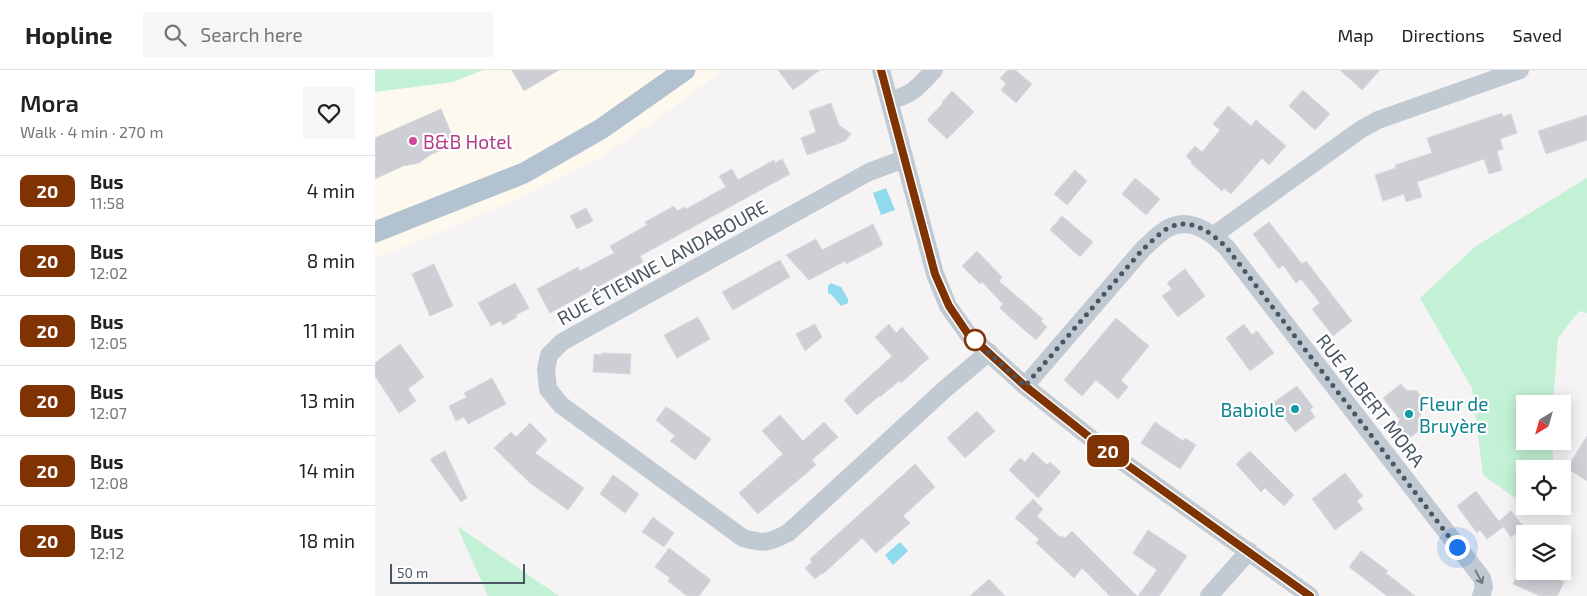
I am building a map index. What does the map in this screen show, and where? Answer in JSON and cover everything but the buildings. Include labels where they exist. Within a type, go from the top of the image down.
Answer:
[{"type":"main road","points":[[375,232],[524,173],[601,129],[685,70]]},
{"type":"street","points":[[881,70],[935,274],[949,306],[968,334],[1025,386],[1098,444],[1310,596]]},
{"type":"street","points":[[890,100],[905,96],[915,90],[934,70]]},
{"type":"street","points":[[1214,234],[1360,130],[1378,120],[1520,70]]},
{"type":"street","name":"RUE ÉTIENNE LANDABOURE","points":[[904,159],[869,172],[561,342],[549,355],[546,370],[547,389],[561,405],[743,538],[761,543],[773,541],[788,532],[945,389],[989,352]]},
{"type":"street","name":"RUE ALBERT MORA","points":[[1025,386],[1143,249],[1162,231],[1179,224],[1198,226],[1214,234],[1227,248],[1482,578],[1484,587],[1481,596]]},
{"type":"street","points":[[1209,596],[1249,551]]},
{"type":"shaded area","points":[[483,70],[723,70],[655,121],[601,157],[507,204],[375,259],[375,92],[453,82]]},
{"type":"green space","points":[[375,70],[483,70],[453,82],[375,92]]},
{"type":"green space","points":[[1587,178],[1587,313],[1579,311],[1558,338],[1554,395],[1516,395],[1516,450],[1553,450],[1553,460],[1516,460],[1516,499],[1483,475],[1472,388],[1420,298],[1476,246]]},
{"type":"green space","points":[[457,526],[559,596],[488,596]]},
{"type":"water","points":[[886,188],[895,210],[881,215],[873,193]]},
{"type":"water","points":[[831,283],[841,287],[848,299],[848,303],[841,306],[828,293],[828,286]]},
{"type":"water","points":[[900,542],[908,551],[893,565],[885,555]]},
{"type":"bus line","name":"20","points":[[881,70],[935,274],[949,306],[968,334],[1025,386],[1098,444],[1310,596]]},
{"type":"place","name":"B&B Hotel","points":[[413,141]]},
{"type":"place","name":"Babiole","points":[[1295,409]]},
{"type":"place","name":"Fleur de Bruyère","points":[[1409,414]]},
{"type":"route","points":[[975,340],[1025,386],[1143,249],[1162,231],[1179,224],[1198,226],[1214,234],[1227,248],[1457,547]]}]
